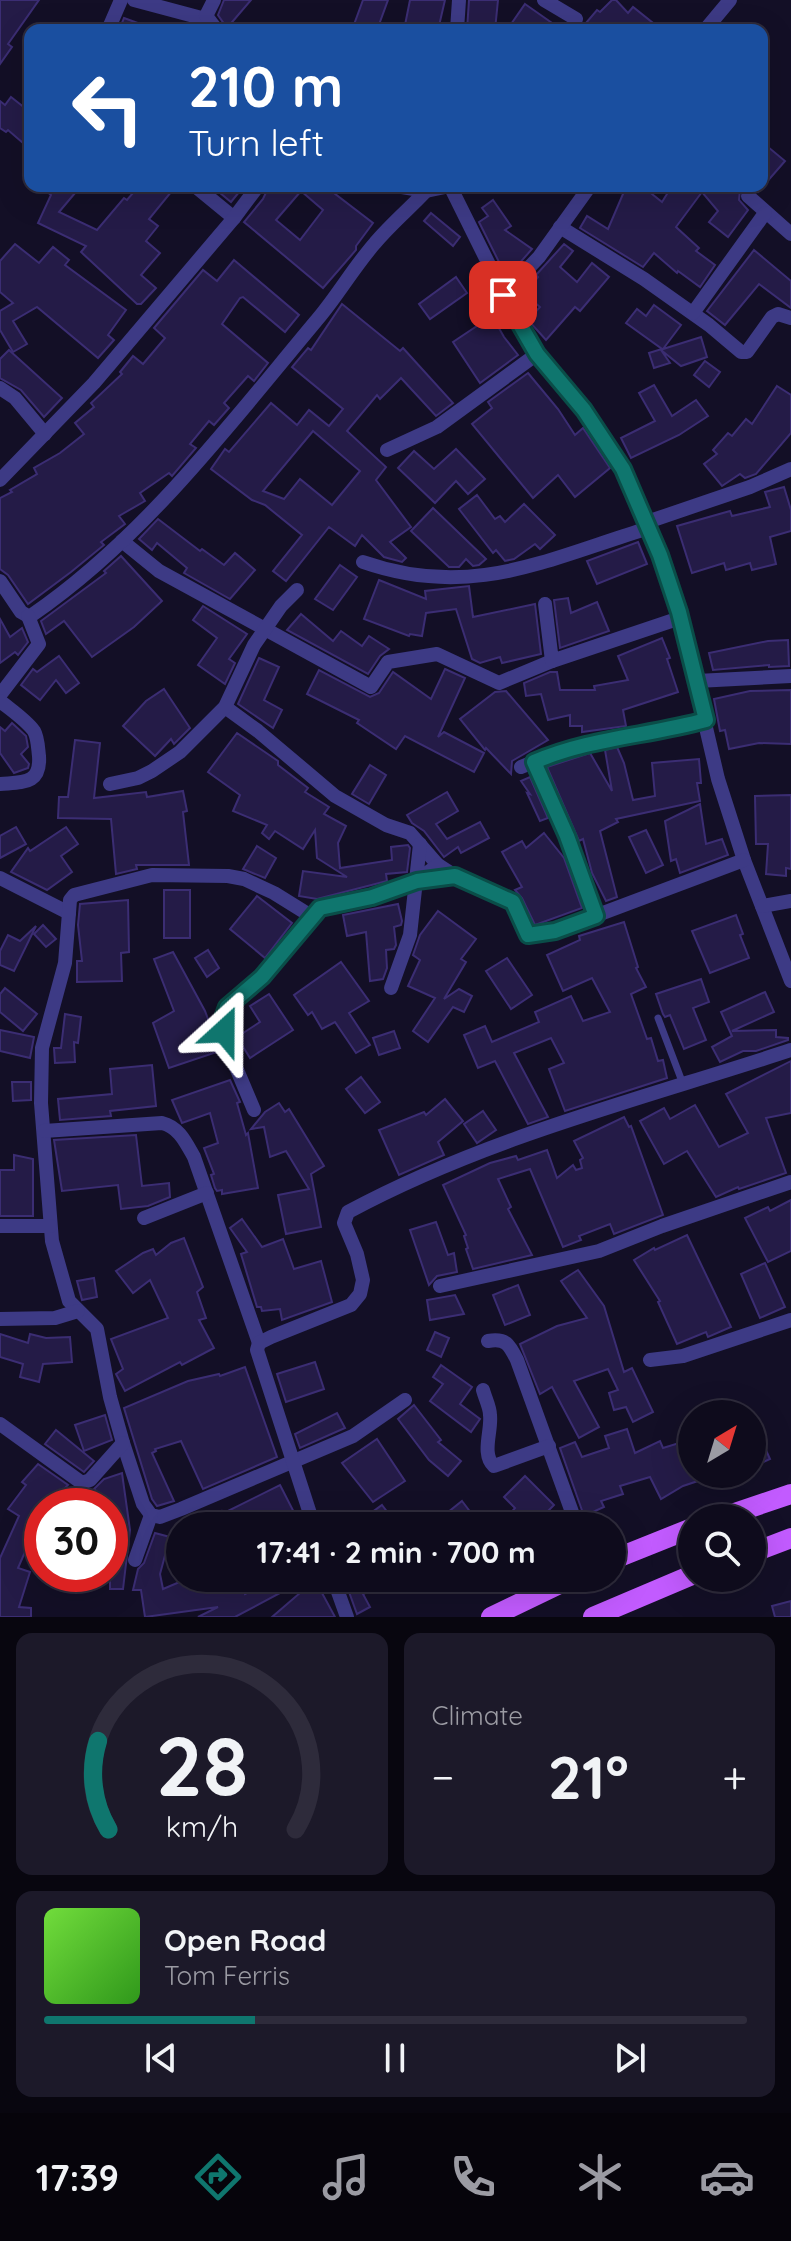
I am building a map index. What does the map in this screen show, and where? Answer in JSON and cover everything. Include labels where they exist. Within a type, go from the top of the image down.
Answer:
[{"type":"main road","points":[[761,1504],[791,1494]]},
{"type":"main road","points":[[626,1554],[678,1534]]},
{"type":"main road","points":[[766,1548],[791,1538]]},
{"type":"main road","points":[[593,1617],[678,1580]]},
{"type":"main road","points":[[491,1617],[543,1592]]},
{"type":"street","points":[[111,24],[121,0]]},
{"type":"street","points":[[134,0],[210,24]]},
{"type":"street","points":[[212,24],[206,12],[214,0]]},
{"type":"street","points":[[457,24],[459,0]]},
{"type":"street","points":[[544,0],[576,19]]},
{"type":"street","points":[[710,24],[730,0]]},
{"type":"street","points":[[202,192],[234,218]]},
{"type":"street","points":[[0,480],[94,383],[254,192]]},
{"type":"street","points":[[28,616],[76,582],[122,541],[229,424],[317,320],[375,243],[425,192]]},
{"type":"street","points":[[453,192],[503,295],[537,354],[590,420],[623,469],[648,525],[680,618],[718,779],[744,860],[791,981]]},
{"type":"street","points":[[503,295],[539,257],[586,192]]},
{"type":"street","points":[[748,196],[791,234]]},
{"type":"street","points":[[693,313],[765,213]]},
{"type":"street","points":[[560,227],[693,313],[741,352],[747,352],[772,317],[778,314],[791,318]]},
{"type":"street","points":[[387,450],[437,427],[537,354]]},
{"type":"street","points":[[0,388],[15,398],[45,434]]},
{"type":"street","points":[[363,562],[395,574],[437,578],[481,577],[525,569],[750,487],[791,469]]},
{"type":"street","points":[[122,541],[159,571],[371,687],[388,662],[437,654],[499,683],[552,661],[680,618]]},
{"type":"street","points":[[0,581],[21,612],[28,616],[39,644],[0,695]]},
{"type":"street","points":[[110,784],[138,778],[152,771],[180,752],[225,707],[254,645],[281,606],[297,590]]},
{"type":"street","points":[[545,604],[552,661]]},
{"type":"street","points":[[697,681],[791,676]]},
{"type":"street","points":[[0,701],[33,730],[37,737],[39,763],[35,777],[24,782],[0,784]]},
{"type":"street","points":[[225,707],[335,796],[386,825],[410,833],[438,865],[455,876],[513,902],[528,935],[555,931],[744,860]]},
{"type":"street","points":[[596,916],[567,836],[527,765],[565,749],[611,738],[664,732],[706,720]]},
{"type":"street","points":[[391,988],[410,935],[420,844]]},
{"type":"street","points":[[417,881],[438,865]]},
{"type":"street","points":[[311,916],[244,879],[198,874],[152,875],[74,895],[69,913],[65,963],[42,1048],[41,1103],[50,1226],[69,1301],[97,1329],[110,1397],[123,1443],[143,1504],[151,1515],[160,1517],[171,1513],[353,1436],[405,1400]]},
{"type":"street","points":[[254,1110],[224,1031],[223,1018],[227,1007],[262,977],[320,908],[372,897],[417,881],[455,876]]},
{"type":"street","points":[[0,878],[69,913]]},
{"type":"street","points":[[762,906],[791,901]]},
{"type":"street","points":[[259,1343],[351,1305],[360,1294],[363,1280],[357,1254],[344,1223],[348,1212],[449,1162],[565,1120],[791,1050]]},
{"type":"street","points":[[44,1131],[162,1123],[172,1125],[185,1141],[194,1157],[259,1343],[257,1350],[309,1512]]},
{"type":"street","points":[[440,1286],[599,1251],[791,1182]]},
{"type":"street","points":[[144,1218],[207,1193]]},
{"type":"street","points":[[0,1226],[50,1226]]},
{"type":"street","points":[[0,1319],[55,1318],[78,1311]]},
{"type":"street","points":[[650,1360],[683,1356],[791,1320]]},
{"type":"street","points":[[488,1341],[501,1339],[509,1344],[572,1512]]},
{"type":"street","points":[[483,1390],[490,1413],[490,1462],[494,1466],[549,1446]]},
{"type":"street","points":[[0,1424],[82,1483],[90,1480],[123,1443]]},
{"type":"street","points":[[135,1560],[151,1515]]},
{"type":"street","points":[[338,1592],[347,1617]]},
{"type":"lane","points":[[658,1018],[683,1084]]},
{"type":"building","points":[[0,0],[39,0],[8,44],[12,47],[0,64]]},
{"type":"building","points":[[224,0],[251,0],[230,24],[224,24],[218,15]]},
{"type":"building","points":[[363,0],[388,0],[379,24],[354,24]]},
{"type":"building","points":[[410,0],[445,0],[439,24],[405,24]]},
{"type":"building","points":[[469,0],[498,0],[496,24],[467,24]]},
{"type":"building","points":[[616,0],[628,13],[633,7],[653,23],[585,24],[597,10],[600,12]]},
{"type":"building","points":[[525,4],[553,24],[511,24]]},
{"type":"building","points":[[124,18],[140,24],[122,24]]},
{"type":"building","points":[[11,97],[24,107],[24,144],[8,130],[6,132],[0,128],[0,101],[5,105]]},
{"type":"building","points":[[768,147],[785,161],[768,181]]},
{"type":"building","points":[[47,192],[76,192],[59,212],[97,230],[124,198],[127,200],[134,192],[171,192],[149,219],[158,226],[146,241],[160,253],[141,275],[156,288],[141,304],[137,304],[81,252],[86,246],[38,223],[51,195]]},
{"type":"building","points":[[219,192],[239,192],[231,202]]},
{"type":"building","points":[[266,192],[300,192],[276,220],[300,240],[323,210],[302,192],[335,192],[373,223],[356,250],[323,288],[244,222]]},
{"type":"building","points":[[620,192],[650,192],[662,202],[668,192],[702,192],[676,227],[699,248],[696,251],[715,265],[700,287],[677,273],[654,253],[643,267],[580,228],[587,216],[608,229],[623,194]]},
{"type":"building","points":[[702,192],[740,192],[739,200],[748,210],[728,237],[709,222],[718,211]]},
{"type":"building","points":[[493,200],[511,226],[505,230],[532,249],[510,274],[502,268],[479,222],[488,216],[482,208]]},
{"type":"building","points":[[431,213],[460,237],[453,246],[424,221]]},
{"type":"building","points":[[15,244],[39,263],[53,247],[69,260],[65,265],[126,310],[108,335],[114,340],[98,358],[37,307],[13,321],[27,344],[13,352],[0,330],[0,311],[13,303],[0,292],[0,261]]},
{"type":"building","points":[[564,244],[573,251],[560,267],[577,282],[592,263],[609,277],[580,311],[575,307],[546,340],[528,320],[540,307],[525,294],[538,277],[536,275]]},
{"type":"building","points":[[754,250],[791,281],[791,308],[759,284],[725,325],[707,311]]},
{"type":"building","points":[[234,260],[299,315],[285,332],[243,297],[240,298],[222,324],[268,363],[254,381],[248,376],[224,403],[229,408],[214,425],[209,421],[190,444],[196,448],[172,476],[169,473],[140,493],[145,501],[119,516],[125,524],[101,542],[104,545],[28,604],[8,575],[0,569],[0,498],[37,474],[34,468],[84,434],[75,423],[94,407],[91,403],[122,374],[120,372],[133,356],[143,364],[165,338],[154,328],[203,270],[217,281]]},
{"type":"building","points":[[456,277],[467,293],[430,319],[419,304]]},
{"type":"building","points":[[342,304],[400,351],[403,348],[453,403],[436,416],[401,378],[380,399],[377,395],[347,431],[386,467],[376,480],[411,527],[390,542],[406,558],[402,562],[384,557],[362,535],[355,546],[329,527],[286,581],[273,571],[302,535],[265,505],[252,500],[211,469],[225,449],[229,452],[271,403],[297,425],[309,410],[329,426],[343,409],[292,367],[308,348],[311,350]],"holes":[[[313,431],[360,471],[332,505],[300,479],[284,499],[263,491]]]},
{"type":"building","points":[[654,305],[681,325],[663,349],[701,337],[707,357],[681,366],[661,350],[670,363],[654,368],[649,353],[662,349],[626,323],[637,309],[646,316]]},
{"type":"building","points":[[492,316],[518,355],[480,383],[453,342]]},
{"type":"building","points":[[9,350],[62,398],[44,417],[21,390],[0,378],[0,359]]},
{"type":"building","points":[[705,361],[720,372],[709,387],[694,375]]},
{"type":"building","points":[[528,373],[575,435],[583,428],[610,468],[575,497],[558,475],[533,498],[472,424],[492,408],[488,402]]},
{"type":"building","points":[[654,385],[672,416],[696,400],[708,416],[679,435],[631,458],[621,438],[655,421],[639,393]]},
{"type":"building","points":[[777,386],[791,395],[791,433],[756,474],[745,478],[740,474],[722,486],[704,464],[717,454],[713,450],[728,433],[732,436],[746,419],[752,424]]},
{"type":"building","points":[[456,449],[485,479],[468,494],[456,481],[435,503],[398,468],[414,451],[434,469]]},
{"type":"building","points":[[784,487],[791,510],[791,531],[770,537],[776,564],[752,570],[750,563],[726,570],[724,563],[692,573],[677,526],[730,511],[732,516],[770,507],[765,492]]},
{"type":"building","points":[[477,495],[495,519],[500,516],[505,522],[524,504],[555,535],[540,549],[535,544],[514,559],[505,561],[496,550],[493,553],[459,509]]},
{"type":"building","points":[[433,508],[486,559],[479,565],[473,566],[466,559],[459,567],[449,567],[411,531]]},
{"type":"building","points":[[158,519],[224,565],[235,553],[255,570],[230,599],[184,573],[187,568],[157,543],[152,550],[139,539]]},
{"type":"building","points":[[638,542],[647,564],[597,584],[587,561]]},
{"type":"building","points":[[121,556],[162,601],[134,627],[92,657],[64,621],[46,634],[41,621],[106,573],[104,571]]},
{"type":"building","points":[[340,565],[357,577],[333,610],[315,599]]},
{"type":"building","points":[[379,580],[426,599],[425,591],[469,586],[473,617],[535,604],[541,654],[502,663],[500,657],[480,663],[472,659],[456,609],[426,613],[422,636],[409,636],[364,619]]},
{"type":"building","points":[[568,598],[571,613],[597,602],[609,631],[560,648],[554,600]]},
{"type":"building","points":[[203,606],[247,634],[229,659],[235,663],[225,684],[198,665],[217,638],[193,620]]},
{"type":"building","points":[[301,614],[333,641],[341,631],[362,646],[369,636],[389,649],[368,674],[287,630]]},
{"type":"building","points":[[0,619],[10,637],[22,628],[28,642],[18,655],[15,652],[0,663]]},
{"type":"building","points":[[662,638],[678,692],[623,710],[626,726],[582,732],[582,726],[570,726],[570,715],[548,720],[541,694],[526,696],[524,683],[550,672],[557,672],[560,690],[595,690],[594,686],[628,680],[618,656]]},
{"type":"building","points":[[788,640],[789,666],[713,670],[709,653]]},
{"type":"building","points":[[59,656],[79,683],[66,693],[56,680],[40,700],[21,685],[33,669],[37,672]]},
{"type":"building","points":[[259,658],[279,667],[264,700],[282,710],[273,728],[238,704]]},
{"type":"building","points":[[445,669],[465,678],[438,737],[444,732],[484,753],[474,772],[405,736],[396,749],[357,723],[359,720],[307,694],[319,670],[370,697],[379,693],[393,672],[431,699]]},
{"type":"building","points":[[164,689],[190,728],[174,744],[171,739],[155,756],[123,726],[146,701]]},
{"type":"building","points":[[791,690],[791,744],[759,743],[729,749],[725,730],[720,731],[714,699],[750,691]]},
{"type":"building","points":[[506,691],[548,740],[512,761],[511,774],[485,750],[460,719],[495,692]]},
{"type":"building","points":[[12,723],[26,736],[28,747],[21,754],[29,764],[28,768],[14,773],[0,753],[0,727],[5,731]]},
{"type":"building","points":[[237,733],[278,761],[278,765],[308,788],[305,792],[329,807],[324,814],[346,826],[338,843],[340,868],[392,860],[391,847],[408,845],[407,872],[386,874],[387,881],[317,899],[299,896],[303,871],[347,877],[317,858],[315,830],[303,849],[275,831],[269,839],[262,833],[267,825],[233,811],[240,795],[208,772]]},
{"type":"building","points":[[75,740],[100,743],[94,798],[146,792],[147,797],[183,791],[189,865],[136,865],[137,869],[116,874],[111,819],[58,818],[59,797],[68,797]]},
{"type":"building","points":[[617,747],[633,800],[655,796],[652,763],[699,759],[701,783],[697,783],[700,801],[616,819],[618,822],[600,831],[617,897],[606,901],[592,873],[583,839],[579,841],[547,767],[590,753],[612,791],[605,750]]},
{"type":"building","points":[[370,765],[386,775],[369,804],[352,794]]},
{"type":"building","points":[[530,777],[548,818],[540,821],[527,793],[530,794],[521,781]]},
{"type":"building","points":[[447,792],[458,811],[436,824],[447,839],[480,822],[489,838],[461,853],[458,847],[444,857],[407,815]]},
{"type":"building","points":[[791,795],[791,869],[786,868],[786,876],[766,874],[768,844],[756,844],[755,796]]},
{"type":"building","points":[[700,804],[706,844],[722,839],[728,855],[680,873],[676,859],[671,861],[665,821]]},
{"type":"building","points":[[16,827],[26,844],[0,858],[0,836]]},
{"type":"building","points":[[66,827],[78,844],[61,856],[72,872],[47,890],[11,872],[28,848],[30,851]]},
{"type":"building","points":[[646,830],[663,865],[646,873],[629,837]]},
{"type":"building","points":[[544,833],[564,858],[582,908],[535,925],[515,890],[522,887],[502,852],[522,841],[526,848]]},
{"type":"building","points":[[257,846],[276,858],[265,878],[243,869]]},
{"type":"building","points":[[164,890],[190,890],[190,938],[164,938]]},
{"type":"building","points":[[257,896],[292,923],[265,958],[230,929]]},
{"type":"building","points":[[128,900],[129,952],[121,953],[122,981],[77,982],[77,961],[82,961],[78,925],[80,904]]},
{"type":"building","points":[[398,904],[402,921],[401,925],[394,927],[396,945],[394,949],[386,950],[387,968],[383,979],[370,981],[366,932],[347,936],[343,915]]},
{"type":"building","points":[[438,911],[476,939],[461,959],[466,962],[444,999],[459,989],[472,996],[464,1012],[453,1007],[428,1042],[413,1031],[435,998],[408,986],[420,960],[413,955],[420,935]]},
{"type":"building","points":[[736,915],[749,958],[710,973],[692,931]]},
{"type":"building","points":[[624,922],[636,968],[646,987],[631,994],[647,1039],[651,1038],[658,1061],[663,1060],[667,1078],[565,1111],[549,1069],[564,1063],[551,1038],[514,1053],[548,1117],[528,1124],[495,1061],[478,1068],[464,1035],[485,1026],[492,1042],[539,1022],[535,1012],[571,996],[583,1021],[610,1012],[592,978],[563,991],[547,955],[580,940],[579,936]]},
{"type":"building","points":[[43,925],[56,939],[46,947],[34,934]]},
{"type":"building","points":[[36,926],[14,971],[0,965],[0,951],[8,935],[20,941]]},
{"type":"building","points":[[208,950],[219,968],[207,977],[195,958]]},
{"type":"building","points":[[173,952],[205,1011],[220,1051],[169,1068],[153,1023],[174,1011],[154,959]]},
{"type":"building","points":[[507,958],[532,995],[511,1009],[486,971]]},
{"type":"building","points":[[341,962],[369,1001],[349,1013],[370,1045],[356,1053],[335,1022],[322,1029],[312,1012],[308,1015],[294,995]]},
{"type":"building","points":[[701,979],[709,1002],[693,1008],[706,1040],[684,1049],[670,1015],[665,1017],[663,1014],[656,994]]},
{"type":"building","points":[[5,988],[37,1014],[23,1031],[0,1012],[0,994]]},
{"type":"building","points":[[765,992],[774,1012],[732,1031],[776,1030],[776,1037],[788,1040],[756,1051],[743,1051],[720,1062],[712,1047],[732,1036],[721,1012]]},
{"type":"building","points":[[269,994],[293,1030],[250,1058],[237,1037],[260,1022],[250,1006]]},
{"type":"building","points":[[65,1014],[81,1017],[78,1043],[74,1042],[75,1062],[55,1063],[54,1048],[61,1048]]},
{"type":"building","points":[[0,1030],[34,1037],[30,1058],[0,1051]]},
{"type":"building","points":[[394,1031],[400,1048],[379,1055],[373,1038]]},
{"type":"building","points":[[791,1061],[791,1113],[766,1118],[786,1173],[716,1197],[687,1151],[664,1164],[640,1121],[664,1108],[670,1119],[695,1105],[719,1147],[748,1133],[726,1094]]},
{"type":"building","points":[[152,1065],[156,1106],[110,1111],[111,1116],[60,1120],[58,1099],[112,1094],[110,1069]]},
{"type":"building","points":[[361,1077],[380,1102],[365,1113],[346,1089]]},
{"type":"building","points":[[230,1080],[240,1102],[237,1103],[246,1135],[248,1133],[258,1188],[222,1194],[222,1190],[215,1188],[211,1175],[214,1174],[204,1148],[218,1143],[210,1113],[182,1123],[172,1100]]},
{"type":"building","points":[[12,1082],[31,1082],[31,1100],[13,1101]]},
{"type":"building","points":[[445,1099],[463,1121],[438,1142],[444,1155],[399,1175],[379,1130],[424,1112],[426,1115]]},
{"type":"building","points":[[279,1103],[285,1112],[289,1109],[324,1166],[311,1174],[321,1227],[286,1234],[278,1195],[309,1189],[286,1151],[270,1157],[264,1127],[251,1129],[265,1112]]},
{"type":"building","points":[[483,1111],[496,1130],[477,1143],[464,1124]]},
{"type":"building","points":[[624,1117],[631,1126],[663,1215],[614,1234],[610,1224],[579,1236],[581,1240],[563,1247],[530,1169],[498,1179],[511,1207],[508,1209],[532,1255],[473,1269],[466,1249],[466,1235],[443,1185],[490,1163],[516,1156],[518,1160],[547,1150],[557,1178],[573,1165],[576,1170],[582,1168],[580,1160],[583,1158],[574,1141]]},
{"type":"building","points":[[136,1135],[142,1186],[169,1183],[170,1197],[148,1206],[121,1209],[118,1185],[62,1191],[54,1140]]},
{"type":"building","points":[[14,1155],[33,1159],[33,1216],[0,1216],[0,1170],[14,1170]]},
{"type":"building","points":[[791,1200],[791,1251],[768,1262],[745,1218],[768,1207],[770,1211]]},
{"type":"building","points":[[242,1219],[262,1247],[283,1239],[294,1269],[321,1261],[332,1302],[282,1320],[280,1309],[262,1311],[261,1307],[257,1307],[241,1254],[247,1252],[230,1228]]},
{"type":"building","points":[[436,1222],[448,1255],[454,1253],[457,1272],[437,1276],[429,1285],[410,1230]]},
{"type":"building","points":[[687,1235],[731,1327],[708,1337],[706,1332],[677,1344],[660,1301],[634,1260]]},
{"type":"building","points":[[184,1238],[203,1287],[197,1292],[206,1318],[199,1320],[214,1348],[125,1391],[116,1374],[123,1369],[111,1339],[168,1318],[150,1280],[133,1293],[116,1271],[143,1253],[153,1249],[156,1255],[171,1243]]},
{"type":"building","points":[[765,1263],[785,1307],[760,1318],[741,1274]]},
{"type":"building","points":[[578,1270],[604,1306],[624,1372],[632,1368],[653,1412],[633,1422],[626,1407],[614,1410],[609,1393],[618,1390],[608,1369],[574,1381],[599,1427],[579,1438],[552,1387],[540,1394],[520,1344],[557,1326],[587,1318],[561,1281]]},
{"type":"building","points":[[94,1278],[97,1297],[82,1300],[77,1281]]},
{"type":"building","points":[[518,1285],[530,1315],[505,1325],[493,1295]]},
{"type":"building","points":[[455,1295],[464,1314],[430,1320],[427,1300]]},
{"type":"building","points":[[435,1332],[449,1338],[441,1357],[427,1350]]},
{"type":"building","points":[[0,1334],[28,1343],[30,1334],[46,1338],[70,1337],[72,1362],[43,1364],[39,1382],[20,1377],[23,1364],[0,1357]]},
{"type":"building","points":[[315,1362],[324,1389],[286,1402],[277,1374]]},
{"type":"building","points":[[441,1365],[472,1387],[460,1404],[480,1419],[471,1432],[430,1401],[443,1384],[433,1377]]},
{"type":"building","points":[[245,1367],[277,1457],[203,1489],[181,1441],[155,1449],[152,1453],[174,1501],[157,1506],[152,1499],[124,1408],[188,1381],[220,1376]]},
{"type":"building","points":[[414,1405],[441,1440],[438,1442],[461,1461],[448,1476],[429,1460],[398,1419]]},
{"type":"building","points":[[337,1413],[345,1428],[300,1448],[295,1434]]},
{"type":"building","points":[[105,1415],[112,1440],[84,1451],[75,1425]]},
{"type":"building","points":[[627,1429],[635,1453],[660,1441],[663,1448],[678,1443],[680,1488],[661,1499],[650,1477],[620,1486],[623,1494],[601,1501],[604,1507],[593,1512],[583,1512],[560,1448],[575,1442],[582,1457],[609,1448],[605,1436]]},
{"type":"building","points":[[56,1430],[94,1461],[84,1472],[45,1444]]},
{"type":"building","points":[[377,1439],[405,1481],[373,1502],[342,1463]]},
{"type":"building","points":[[38,1464],[68,1485],[65,1488],[24,1488],[24,1554],[18,1568],[24,1570],[24,1591],[19,1607],[31,1608],[31,1617],[0,1617],[0,1558],[19,1516],[8,1509],[26,1485],[22,1482]]},
{"type":"building","points":[[122,1473],[124,1488],[95,1488],[104,1479]]},
{"type":"building","points":[[525,1476],[554,1505],[547,1512],[512,1512],[515,1508],[504,1497]]},
{"type":"building","points":[[280,1485],[294,1512],[226,1512]]},
{"type":"building","points":[[462,1501],[470,1512],[448,1512]]},
{"type":"building","points":[[382,1505],[387,1512],[372,1512]]},
{"type":"building","points":[[155,1533],[166,1536],[166,1552],[160,1574],[166,1592],[282,1592],[235,1617],[198,1617],[218,1607],[145,1617],[141,1590],[133,1590],[138,1569],[144,1563]]},
{"type":"building","points":[[301,1592],[321,1592],[335,1617],[272,1617]]},
{"type":"building","points":[[349,1592],[368,1592],[363,1594],[370,1607],[357,1614]]},
{"type":"building","points":[[791,1601],[791,1617],[775,1617],[772,1606]]},
{"type":"route","points":[[224,1031],[223,1018],[227,1007],[262,977],[320,908],[372,897],[417,881],[455,876],[513,902],[528,935],[555,931],[596,916],[567,836],[534,762],[565,749],[611,738],[664,732],[706,720],[679,612],[660,555],[623,469],[584,410],[537,354],[503,295]]}]
